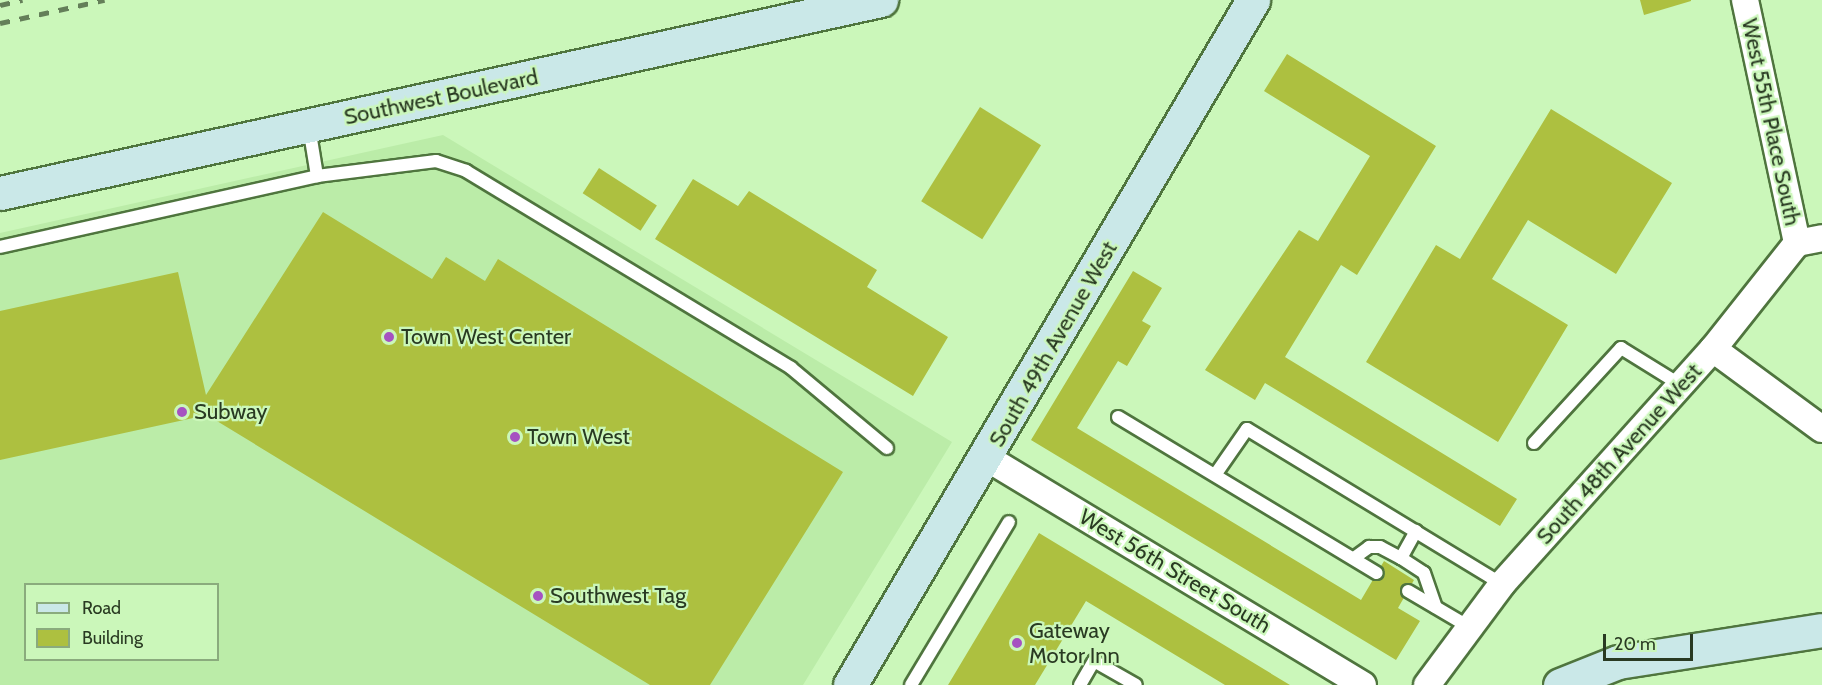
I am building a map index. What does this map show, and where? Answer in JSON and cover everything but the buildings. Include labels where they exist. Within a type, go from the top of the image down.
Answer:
[{"type":"street","name":"Southwest Boulevard","points":[[0,193],[881,0]]},
{"type":"street","name":"South 49th Avenue West","points":[[850,685],[987,458],[1253,0]]},
{"type":"street","name":"West 55th Place South","points":[[1745,0],[1797,243]]},
{"type":"street","points":[[1797,243],[1822,238]]},
{"type":"street","name":"South 48th Avenue West","points":[[1427,685],[1502,584],[1713,349],[1797,243]]},
{"type":"street","points":[[1713,349],[1822,429]]},
{"type":"street","name":"West 56th Street South","points":[[987,458],[1363,685]]},
{"type":"street","points":[[1560,685],[1618,662],[1822,630]]},
{"type":"lane","points":[[308,126],[317,176]]},
{"type":"lane","points":[[0,247],[317,176],[436,161],[466,171],[791,368],[887,448]]},
{"type":"lane","points":[[1534,443],[1621,348],[1681,385]]},
{"type":"lane","points":[[1118,417],[1377,573]]},
{"type":"lane","points":[[1215,475],[1247,429],[1502,584]]},
{"type":"lane","points":[[911,685],[1009,522]]},
{"type":"lane","points":[[1401,558],[1416,531]]},
{"type":"lane","points":[[1354,558],[1369,547],[1380,547],[1401,558],[1424,573],[1436,607]]},
{"type":"lane","points":[[1408,591],[1469,627]]},
{"type":"lane","points":[[1080,685],[1094,661],[1136,685]]},
{"type":"shaded area","name":"Town West Center","points":[[443,135],[952,442],[803,685],[0,685],[0,233]]},
{"type":"railway","points":[[0,5],[22,0]]},
{"type":"railway","points":[[0,23],[104,0]]},
{"type":"place","name":"Town West Center","points":[[389,337]]},
{"type":"place","name":"Subway","points":[[182,412]]},
{"type":"place","name":"Town West","points":[[515,437]]},
{"type":"place","name":"Southwest Tag","points":[[538,596]]},
{"type":"place","name":"Gateway Motor Inn","points":[[1017,643]]}]
